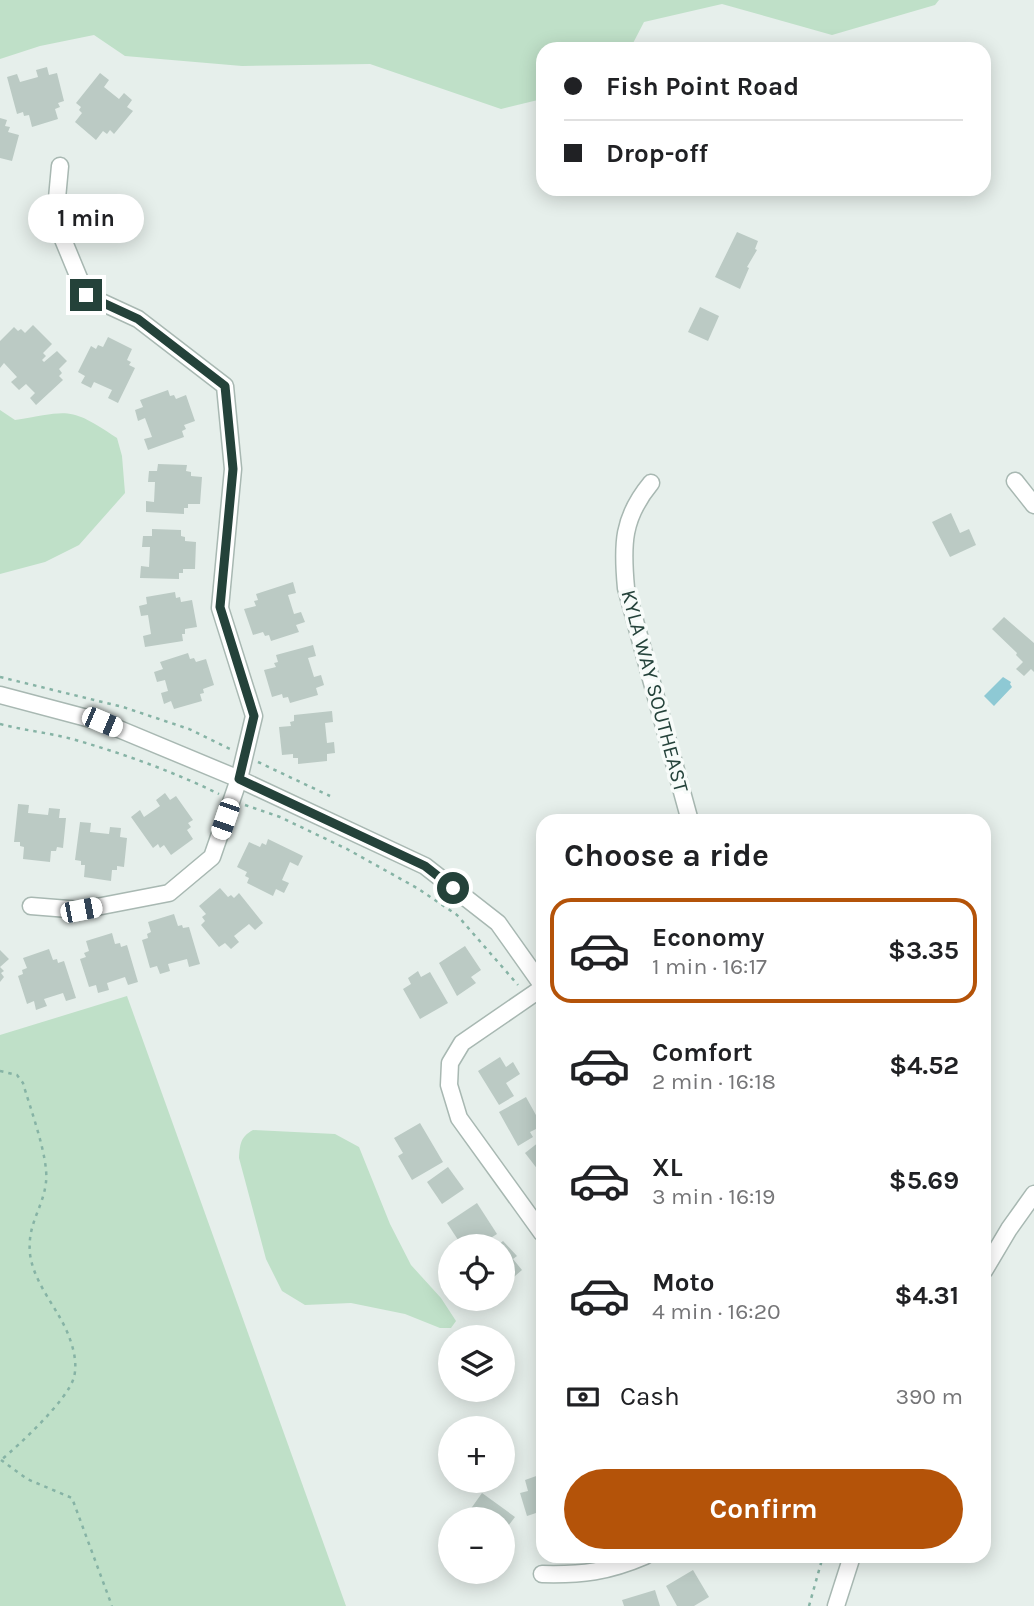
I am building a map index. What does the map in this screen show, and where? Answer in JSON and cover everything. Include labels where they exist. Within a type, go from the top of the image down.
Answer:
[{"type":"street","points":[[31,906],[81,910],[169,893],[212,857],[239,779],[254,716],[220,607],[233,469],[225,386],[138,319],[86,295],[55,220],[60,166]]},
{"type":"street","points":[[1015,481],[1034,505]]},
{"type":"street","name":"KYLA WAY SOUTHEAST","points":[[651,483],[637,500],[625,530],[625,588],[688,814]]},
{"type":"street","points":[[0,695],[102,722],[239,779],[425,866],[498,923],[536,978]]},
{"type":"street","points":[[536,992],[462,1043],[450,1062],[449,1085],[459,1118],[536,1225]]},
{"type":"street","points":[[991,1259],[1034,1194]]},
{"type":"street","points":[[542,1574],[577,1575],[628,1563]]},
{"type":"street","points":[[836,1606],[850,1563]]},
{"type":"path","points":[[0,677],[123,707],[189,729],[330,796]]},
{"type":"path","points":[[0,724],[76,740],[124,755],[187,779],[231,800],[280,817],[347,849],[418,888],[457,915],[536,1008]]},
{"type":"path","points":[[0,1071],[18,1075],[23,1083],[46,1168],[45,1189],[31,1228],[30,1256],[33,1270],[66,1330],[75,1369],[74,1377],[62,1398],[1,1461],[27,1479],[72,1498],[112,1606]]},
{"type":"path","points":[[809,1606],[821,1563]]},
{"type":"green space","points":[[0,0],[939,0],[935,5],[832,35],[722,4],[644,22],[634,42],[536,42],[536,100],[501,109],[370,64],[242,66],[125,56],[94,35],[40,46],[0,59]]},
{"type":"green space","points":[[0,410],[15,420],[59,413],[78,416],[117,438],[122,456],[125,493],[79,545],[45,562],[0,574]]},
{"type":"green space","points":[[127,996],[346,1606],[0,1606],[0,1035]]},
{"type":"green space","points":[[253,1130],[335,1134],[359,1147],[390,1224],[411,1265],[438,1295],[438,1311],[449,1311],[456,1321],[453,1325],[438,1325],[438,1327],[405,1314],[351,1303],[305,1305],[282,1291],[266,1259],[239,1158],[240,1145]]},
{"type":"water","points":[[1003,677],[1011,682],[1012,687],[994,706],[984,696]]},
{"type":"building","points":[[47,67],[49,75],[57,73],[64,101],[58,103],[60,107],[55,109],[58,119],[32,127],[29,115],[24,116],[23,112],[17,114],[7,77],[17,74],[20,82],[38,77],[36,70]]},
{"type":"building","points":[[100,73],[109,80],[104,87],[119,99],[124,93],[132,100],[127,107],[133,111],[114,134],[110,130],[107,134],[103,131],[96,140],[75,122],[82,113],[79,110],[81,107],[76,103]]},
{"type":"building","points":[[0,118],[7,120],[5,126],[10,127],[8,132],[19,135],[12,161],[0,158]]},
{"type":"building","points":[[737,232],[758,241],[757,250],[747,267],[749,268],[740,289],[715,277]]},
{"type":"building","points":[[700,307],[719,316],[708,341],[688,332]]},
{"type":"building","points":[[33,325],[52,344],[43,353],[46,356],[42,360],[44,362],[57,351],[67,361],[59,369],[62,373],[59,376],[63,380],[36,405],[30,398],[35,393],[26,384],[19,390],[11,382],[17,377],[4,363],[0,368],[0,341],[14,327],[25,333]]},
{"type":"building","points":[[108,337],[132,349],[127,360],[131,362],[129,365],[135,368],[118,403],[108,398],[112,390],[94,382],[91,388],[81,383],[85,376],[78,372],[91,346],[96,349],[98,345],[103,347]]},
{"type":"building","points":[[168,390],[170,396],[174,395],[176,399],[186,395],[195,421],[184,425],[184,437],[148,450],[144,439],[152,437],[145,418],[138,421],[135,410],[143,407],[140,400]]},
{"type":"building","points":[[158,464],[187,465],[186,471],[191,472],[191,476],[202,477],[200,504],[188,504],[188,508],[184,508],[184,514],[146,512],[146,501],[154,502],[155,482],[148,482],[149,471],[157,471]]},
{"type":"building","points":[[951,513],[960,533],[969,529],[976,545],[950,557],[932,522]]},
{"type":"building","points":[[152,529],[181,530],[185,541],[196,542],[195,569],[183,569],[183,573],[179,573],[179,579],[140,578],[141,566],[149,567],[150,547],[142,547],[143,536],[152,536]]},
{"type":"building","points":[[293,582],[296,593],[288,595],[294,614],[301,612],[305,622],[296,625],[299,632],[271,641],[269,635],[265,636],[263,632],[253,635],[244,609],[256,606],[256,594]]},
{"type":"building","points":[[175,592],[176,598],[180,597],[181,602],[192,600],[197,627],[185,629],[185,634],[182,634],[183,641],[145,647],[143,636],[151,634],[148,615],[141,616],[139,606],[147,604],[146,597]]},
{"type":"building","points":[[1004,617],[1034,643],[1034,672],[1031,669],[1024,676],[1016,669],[1023,662],[992,629]]},
{"type":"building","points":[[313,645],[316,656],[308,658],[314,677],[321,675],[324,685],[316,688],[318,695],[290,703],[288,697],[283,698],[282,694],[272,697],[264,670],[276,667],[276,655]]},
{"type":"building","points":[[188,653],[190,659],[194,658],[196,662],[206,659],[214,685],[203,689],[204,693],[200,694],[202,701],[174,709],[171,701],[164,704],[161,693],[168,691],[165,680],[157,682],[154,672],[163,669],[160,662]]},
{"type":"building","points":[[332,711],[333,722],[325,723],[327,743],[334,742],[335,753],[327,754],[327,761],[298,764],[298,758],[293,758],[293,754],[282,755],[279,727],[291,726],[294,715]]},
{"type":"building","points":[[165,793],[170,800],[176,796],[193,820],[188,823],[191,827],[187,830],[193,839],[171,855],[164,845],[160,848],[158,844],[153,848],[131,817],[140,810],[144,817],[160,806],[156,800]]},
{"type":"building","points":[[18,804],[29,805],[28,813],[48,815],[49,808],[60,809],[59,818],[66,818],[63,848],[57,847],[56,851],[51,851],[50,862],[23,859],[24,847],[20,846],[20,842],[14,842]]},
{"type":"building","points":[[80,822],[91,823],[90,832],[109,834],[110,827],[121,828],[120,837],[127,838],[124,867],[117,866],[117,870],[112,870],[111,881],[84,877],[85,865],[75,860]]},
{"type":"building","points":[[268,839],[303,856],[298,866],[290,862],[282,880],[289,883],[284,893],[276,889],[273,896],[247,883],[247,872],[237,867],[249,842],[260,847],[262,843],[266,845]]},
{"type":"building","points":[[220,888],[228,897],[231,895],[234,898],[239,893],[263,923],[255,930],[249,924],[234,936],[239,942],[231,949],[225,943],[219,947],[201,925],[205,921],[202,917],[206,914],[199,906]]},
{"type":"building","points":[[174,914],[178,926],[189,927],[200,964],[189,967],[187,959],[168,964],[170,971],[160,974],[157,966],[150,968],[142,940],[148,938],[147,934],[151,932],[148,922]]},
{"type":"building","points":[[112,933],[115,944],[120,943],[121,947],[127,945],[138,982],[128,985],[125,977],[107,983],[109,990],[98,993],[96,985],[89,987],[80,959],[86,957],[84,953],[89,951],[86,941]]},
{"type":"building","points":[[465,946],[481,970],[471,977],[476,983],[457,996],[439,963]]},
{"type":"building","points":[[49,949],[53,960],[57,959],[58,963],[64,961],[76,998],[66,1001],[63,993],[44,999],[47,1006],[36,1010],[34,1001],[27,1004],[18,976],[27,968],[23,958]]},
{"type":"building","points":[[0,950],[9,959],[0,967]]},
{"type":"building","points":[[0,967],[4,971],[1,973],[4,977],[0,982]]},
{"type":"building","points":[[418,971],[421,977],[430,972],[448,1003],[420,1019],[403,989],[411,984],[408,978]]},
{"type":"building","points":[[500,1057],[506,1067],[513,1062],[520,1074],[506,1083],[514,1096],[499,1105],[478,1071]]},
{"type":"building","points":[[526,1097],[536,1115],[536,1129],[530,1132],[533,1137],[518,1146],[499,1112]]},
{"type":"building","points":[[420,1123],[443,1162],[412,1180],[398,1156],[403,1153],[394,1138]]},
{"type":"building","points":[[536,1144],[536,1167],[525,1153]]},
{"type":"building","points":[[448,1167],[464,1189],[442,1204],[427,1182]]},
{"type":"building","points":[[477,1203],[497,1234],[454,1234],[447,1223]]},
{"type":"building","points":[[515,1261],[522,1270],[515,1276]]},
{"type":"building","points":[[536,1476],[536,1513],[527,1516],[520,1493],[528,1491],[525,1480]]},
{"type":"building","points":[[482,1493],[501,1507],[472,1507]]},
{"type":"building","points":[[693,1570],[709,1597],[694,1606],[677,1606],[666,1586]]},
{"type":"building","points":[[655,1590],[660,1606],[624,1606],[622,1600]]},
{"type":"route","points":[[86,295],[138,319],[225,386],[233,469],[220,607],[254,716],[239,779],[425,866],[453,888]]}]
